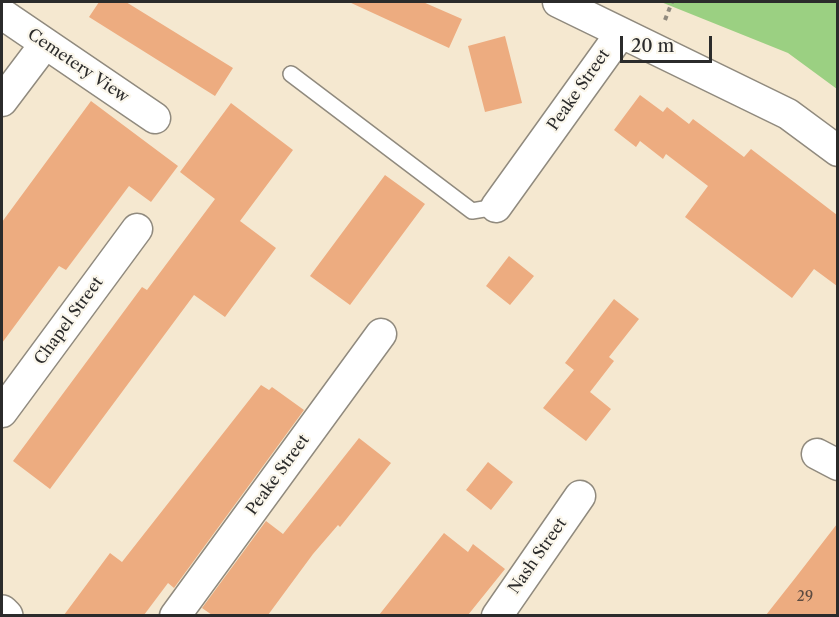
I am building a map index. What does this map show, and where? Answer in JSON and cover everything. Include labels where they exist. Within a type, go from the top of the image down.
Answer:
[{"type":"main road","points":[[2,612],[6,615]]},
{"type":"street","points":[[558,2],[788,114],[837,151]]},
{"type":"street","name":"Cemetery View","points":[[2,14],[155,118]]},
{"type":"street","name":"Peake Street","points":[[496,207],[621,33]]},
{"type":"street","points":[[2,101],[45,44]]},
{"type":"street","name":"Chapel Street","points":[[2,412],[136,229]]},
{"type":"street","name":"Peake Street","points":[[175,615],[381,334]]},
{"type":"street","name":"Nash Street","points":[[497,615],[580,496]]},
{"type":"lane","points":[[291,74],[472,211],[496,207]]},
{"type":"green space","points":[[661,2],[837,2],[837,89],[788,53]]},
{"type":"building","points":[[99,2],[126,2],[233,68],[215,96],[89,17]]},
{"type":"building","points":[[349,2],[423,2],[462,19],[449,48]]},
{"type":"building","points":[[505,36],[522,103],[485,112],[468,46]]},
{"type":"building","points":[[640,95],[663,112],[667,107],[689,124],[693,119],[744,157],[751,149],[837,215],[837,286],[814,269],[792,298],[685,217],[708,186],[666,154],[663,159],[640,141],[636,147],[614,130]]},
{"type":"building","points":[[91,101],[178,166],[151,202],[129,186],[66,270],[59,266],[2,343],[2,222]]},
{"type":"building","points":[[231,103],[293,150],[240,221],[276,248],[225,317],[194,295],[50,489],[13,461],[142,287],[147,290],[215,199],[180,172]]},
{"type":"building","points":[[385,175],[425,204],[350,305],[310,276]]},
{"type":"building","points":[[509,256],[534,276],[510,305],[486,286]]},
{"type":"building","points":[[614,299],[639,319],[609,357],[614,361],[590,392],[611,409],[586,441],[543,408],[574,370],[565,363]]},
{"type":"building","points":[[261,385],[269,390],[272,387],[304,410],[174,588],[168,583],[144,615],[64,615],[110,553],[122,562]]},
{"type":"building","points":[[359,438],[391,463],[340,527],[338,525],[313,554],[268,615],[212,615],[202,608],[266,521],[283,534]]},
{"type":"building","points":[[488,462],[513,482],[491,510],[466,490]]},
{"type":"building","points":[[837,524],[837,615],[766,615],[796,577]]},
{"type":"building","points":[[444,533],[468,552],[473,544],[505,569],[468,615],[379,615]]}]
